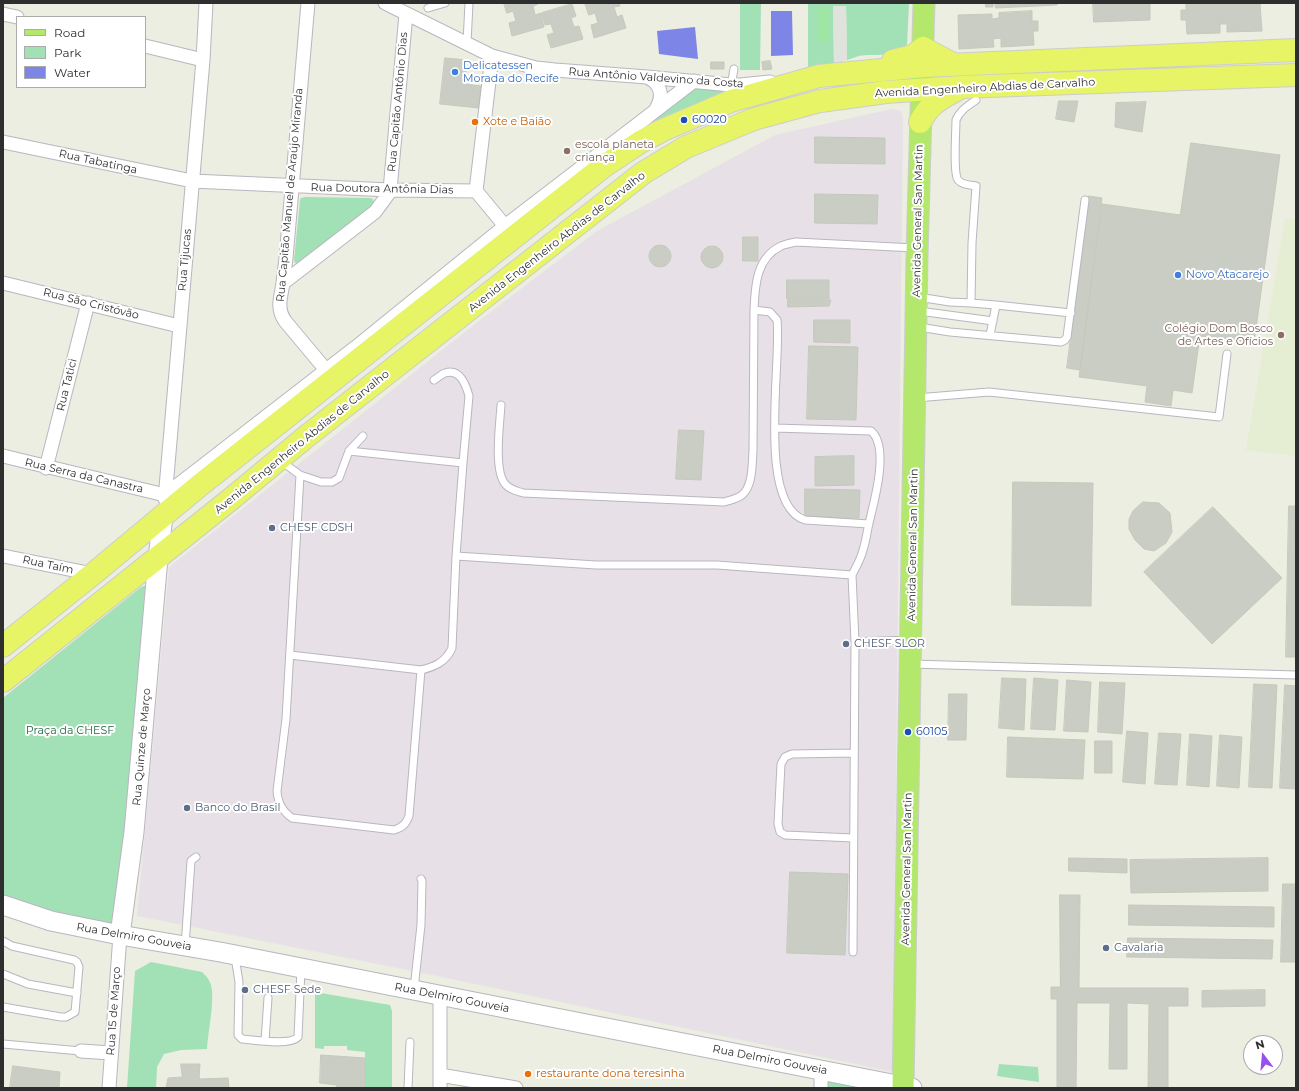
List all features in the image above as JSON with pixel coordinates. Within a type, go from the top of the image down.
[{"type":"highway","points":[[740,83],[828,75],[894,64],[923,57],[953,64],[1296,50]]},
{"type":"highway","points":[[1131,81],[1170,55]]},
{"type":"highway","points":[[754,119],[790,91],[828,75]]},
{"type":"highway","name":"Avenida Engenheiro Abdias de Carvalho","points":[[3,681],[158,558],[279,459],[643,173],[686,147],[754,119],[820,101],[886,92],[929,96],[1131,81],[1296,75]]},
{"type":"highway","points":[[740,83],[759,103],[754,119]]},
{"type":"highway","points":[[3,645],[139,537],[200,485],[604,166],[642,141],[663,130],[731,101],[740,83]]},
{"type":"highway","points":[[886,92],[903,100],[910,106],[920,122],[927,110],[929,96]]},
{"type":"main road","points":[[924,3],[923,57],[929,96]]},
{"type":"main road","name":"Avenida General San Martin","points":[[906,1087],[911,640],[920,122]]},
{"type":"street","name":"Rua Tijucas","points":[[163,516],[203,60],[206,3]]},
{"type":"street","name":"Rua Capitão Manuel de Araújo Miranda","points":[[308,3],[280,307],[282,317],[326,370]]},
{"type":"street","name":"Rua Antônio Valdevino da Costa","points":[[385,3],[492,56],[536,68],[694,81],[740,83]]},
{"type":"street","points":[[3,14],[16,17]]},
{"type":"street","name":"Rua Capitão Antônio Dias","points":[[390,190],[406,14]]},
{"type":"street","points":[[146,46],[203,60]]},
{"type":"street","points":[[492,56],[476,191],[505,226]]},
{"type":"street","points":[[647,77],[654,81],[660,92],[660,101],[656,109]]},
{"type":"street","points":[[165,495],[326,370],[505,226],[694,81]]},
{"type":"street","name":"Rua Tabatinga","points":[[3,142],[192,181]]},
{"type":"street","name":"Rua Doutora Antônia Dias","points":[[192,181],[390,190],[476,191]]},
{"type":"street","points":[[283,283],[375,212],[390,190]]},
{"type":"street","name":"Rua São Cristóvão","points":[[3,283],[179,326]]},
{"type":"street","name":"Rua Tatici","points":[[46,468],[88,303]]},
{"type":"street","name":"Rua Serra da Canastra","points":[[3,456],[46,468],[165,495]]},
{"type":"street","name":"Rua Quinze de Março","points":[[120,935],[134,832],[163,516]]},
{"type":"street","points":[[139,537],[158,558]]},
{"type":"street","name":"Rua Taím","points":[[3,556],[93,574]]},
{"type":"street","name":"Rua Delmiro Gouveia","points":[[3,905],[51,921],[234,955],[440,996],[821,1079],[906,1087]]},
{"type":"street","name":"Rua 15 de Março","points":[[109,1088],[120,935]]},
{"type":"street","points":[[440,996],[440,1082],[516,1088]]},
{"type":"street","points":[[81,1051],[111,1053]]},
{"type":"lane","points":[[428,8],[445,3]]},
{"type":"lane","points":[[467,43],[469,3]]},
{"type":"lane","points":[[969,94],[964,109],[956,120],[955,157],[958,180],[962,183],[976,186],[972,243],[971,303]]},
{"type":"lane","points":[[916,311],[990,335],[1061,342],[1065,340],[1067,337],[1071,312],[1085,200]]},
{"type":"lane","points":[[501,404],[498,461],[499,472],[505,485],[512,490],[523,493],[724,502],[735,499],[744,493],[750,479],[753,451],[754,310],[756,283],[760,269],[767,257],[781,246],[796,242],[917,248]]},
{"type":"lane","points":[[916,311],[950,302],[1071,312]]},
{"type":"lane","points":[[990,335],[996,305]]},
{"type":"lane","points":[[754,310],[770,312],[777,320],[775,428],[776,458],[779,486],[794,515],[805,520],[869,524]]},
{"type":"lane","points":[[916,311],[993,321]]},
{"type":"lane","points":[[915,398],[989,392],[1219,417],[1227,354]]},
{"type":"lane","points":[[290,655],[421,670],[434,667],[449,655],[452,648],[456,556],[469,396],[466,386],[460,376],[453,372],[444,373],[434,380]]},
{"type":"lane","points":[[775,428],[872,431],[875,434],[880,446],[878,486],[863,550],[852,575],[855,642],[853,952]]},
{"type":"lane","points":[[279,459],[300,475],[321,482],[335,482],[349,451],[363,436]]},
{"type":"lane","points":[[349,451],[463,463]]},
{"type":"lane","points":[[300,475],[286,720],[277,791],[278,799],[284,812],[292,818],[394,830],[406,824],[409,816],[421,670]]},
{"type":"lane","points":[[456,556],[596,565],[717,565],[831,572],[852,575]]},
{"type":"lane","points":[[855,642],[911,640]]},
{"type":"lane","points":[[911,664],[1296,675]]},
{"type":"lane","points":[[853,838],[785,835],[780,832],[778,824],[781,764],[785,757],[792,754],[854,753]]},
{"type":"lane","points":[[185,946],[191,861],[196,857]]},
{"type":"lane","points":[[414,991],[421,925],[421,879]]},
{"type":"lane","points":[[3,941],[12,946],[77,962],[79,967],[74,1012],[66,1017],[3,1008]]},
{"type":"lane","points":[[234,955],[239,982],[238,1035],[242,1039],[292,1041],[298,1037],[301,968]]},
{"type":"lane","points":[[3,974],[28,984],[77,993]]},
{"type":"lane","points":[[265,1041],[268,998]]},
{"type":"lane","points":[[408,1088],[410,1042]]},
{"type":"lane","points":[[3,1044],[81,1051]]},
{"type":"shaded area","points":[[833,6],[846,6],[847,60],[834,65]]},
{"type":"shaded area","points":[[892,109],[901,111],[903,117],[893,1072],[437,976],[137,916],[169,567],[480,320],[597,231],[775,135]]},
{"type":"shaded area","name":"Colégio Dom Bosco de Artes e Ofícios","points":[[1285,218],[1296,220],[1296,456],[1246,450]]},
{"type":"green space","points":[[740,3],[761,3],[760,70],[740,70]]},
{"type":"green space","points":[[808,3],[909,3],[907,45],[898,52],[892,54],[865,55],[847,60],[846,6],[833,6],[834,65],[808,69]]},
{"type":"green space","points":[[818,8],[829,8],[829,42],[818,42]]},
{"type":"green space","points":[[693,86],[738,89],[618,153]]},
{"type":"green space","points":[[301,198],[370,198],[373,199],[374,204],[299,265],[295,263],[294,260],[300,200]]},
{"type":"green space","name":"Praça da CHESF","points":[[144,586],[146,586],[117,925],[45,911],[3,895],[3,698]]},
{"type":"green space","points":[[151,962],[202,972],[208,979],[211,985],[212,999],[207,1049],[181,1050],[164,1054],[157,1067],[156,1088],[127,1088],[135,971]]},
{"type":"green space","points":[[315,992],[390,1005],[392,1011],[392,1088],[364,1088],[365,1052],[347,1050],[347,1046],[324,1046],[324,1049],[315,1048]]},
{"type":"green space","points":[[999,1064],[1038,1067],[1039,1082],[997,1076]]},
{"type":"green space","points":[[825,1081],[879,1088],[823,1088]]},
{"type":"water","points":[[771,11],[792,11],[793,55],[771,56]]},
{"type":"water","points":[[695,27],[698,59],[659,54],[657,31]]},
{"type":"building","points":[[504,3],[537,3],[538,4],[533,6],[535,15],[541,13],[544,27],[512,36],[509,23],[516,21],[513,11],[507,13]]},
{"type":"building","points":[[585,3],[619,3],[620,6],[614,7],[617,17],[622,15],[626,28],[594,38],[591,25],[598,23],[595,13],[589,15]]},
{"type":"building","points":[[986,3],[993,3],[993,7],[986,7]]},
{"type":"building","points":[[995,3],[1057,3],[1057,5],[996,8]]},
{"type":"building","points":[[1093,3],[1150,3],[1150,20],[1094,22]]},
{"type":"building","points":[[1186,3],[1260,3],[1262,31],[1227,32],[1227,24],[1220,24],[1220,33],[1187,34],[1186,20],[1181,20],[1181,10],[1186,10]]},
{"type":"building","points":[[572,4],[576,16],[571,18],[574,27],[579,26],[583,39],[551,48],[547,35],[554,33],[551,24],[545,25],[542,13]]},
{"type":"building","points":[[1032,11],[1032,21],[1038,21],[1038,31],[1033,31],[1034,45],[1001,47],[1001,38],[993,39],[994,47],[959,49],[958,15],[992,14],[992,19],[999,18],[999,13]]},
{"type":"building","name":"Delicatessen Morada do Recife","points":[[445,58],[467,60],[465,84],[481,86],[479,108],[440,104]]},
{"type":"building","points":[[770,61],[772,69],[763,70],[762,62]]},
{"type":"building","points":[[711,62],[724,62],[724,69],[711,69]]},
{"type":"building","points":[[1059,101],[1078,101],[1074,122],[1056,119]]},
{"type":"building","points":[[1146,102],[1142,132],[1115,127],[1116,103]]},
{"type":"building","points":[[815,137],[885,138],[885,164],[815,163]]},
{"type":"building","name":"Novo Atacarejo","points":[[1191,143],[1280,155],[1254,343],[1200,336],[1192,393],[1173,390],[1171,406],[1145,402],[1147,386],[1079,377],[1102,204],[1180,215]]},
{"type":"building","points":[[815,194],[878,195],[877,224],[815,223]]},
{"type":"building","points":[[1089,196],[1102,198],[1080,370],[1067,368]]},
{"type":"building","points":[[743,237],[758,237],[758,261],[743,261]]},
{"type":"building","points":[[660,245],[668,248],[671,256],[668,264],[660,267],[652,264],[649,256],[652,248]]},
{"type":"building","points":[[712,246],[720,249],[723,257],[720,265],[712,268],[704,265],[701,257],[704,249]]},
{"type":"building","points":[[787,280],[829,280],[829,299],[787,299]]},
{"type":"building","points":[[788,300],[831,300],[829,306],[788,307]]},
{"type":"building","points":[[814,320],[850,320],[850,343],[814,342]]},
{"type":"building","points":[[809,346],[858,347],[856,420],[807,419]]},
{"type":"building","points":[[679,430],[704,431],[701,480],[676,479]]},
{"type":"building","points":[[854,456],[854,485],[815,486],[815,457]]},
{"type":"building","points":[[1013,482],[1093,483],[1091,606],[1012,605]]},
{"type":"building","points":[[805,489],[860,490],[859,518],[805,517]]},
{"type":"building","points":[[1143,502],[1159,503],[1170,513],[1172,532],[1166,543],[1154,551],[1144,549],[1135,540],[1129,529],[1129,519],[1133,511]]},
{"type":"building","points":[[1289,506],[1296,506],[1296,657],[1286,657]]},
{"type":"building","points":[[1213,507],[1282,578],[1212,644],[1144,572]]},
{"type":"building","points":[[1002,678],[1026,679],[1024,730],[999,728]]},
{"type":"building","points":[[1034,678],[1058,680],[1055,730],[1031,729]]},
{"type":"building","points":[[1067,680],[1091,682],[1088,732],[1064,731]]},
{"type":"building","points":[[1100,682],[1125,683],[1122,734],[1098,732]]},
{"type":"building","points":[[1254,684],[1277,685],[1272,788],[1249,787]]},
{"type":"building","points":[[1285,685],[1296,686],[1296,789],[1280,788]]},
{"type":"building","points":[[949,694],[967,694],[966,740],[948,740]]},
{"type":"building","points":[[1127,731],[1148,733],[1145,784],[1123,782]]},
{"type":"building","points":[[1159,733],[1181,734],[1177,785],[1155,784]]},
{"type":"building","points":[[1190,734],[1212,736],[1209,787],[1187,785]]},
{"type":"building","points":[[1220,735],[1242,737],[1239,788],[1217,786]]},
{"type":"building","points":[[1008,737],[1085,740],[1083,779],[1007,777]]},
{"type":"building","points":[[1095,741],[1112,741],[1112,773],[1095,773]]},
{"type":"building","points":[[1069,858],[1127,859],[1127,873],[1069,871]]},
{"type":"building","points":[[1268,858],[1268,891],[1131,893],[1130,860]]},
{"type":"building","points":[[790,872],[848,874],[845,955],[787,953]]},
{"type":"building","points":[[1283,884],[1296,884],[1296,962],[1281,962]]},
{"type":"building","points":[[1060,895],[1080,895],[1079,988],[1188,988],[1188,1006],[1168,1006],[1168,1088],[1148,1088],[1149,1004],[1127,1003],[1127,1069],[1109,1069],[1110,1003],[1077,1003],[1076,1088],[1057,1088],[1057,999],[1051,999],[1051,987],[1060,987]]},
{"type":"building","points":[[1129,905],[1274,907],[1274,927],[1129,925]]},
{"type":"building","points":[[1128,938],[1273,940],[1272,959],[1127,957]]},
{"type":"building","points":[[1265,990],[1265,1006],[1202,1007],[1202,991]]},
{"type":"building","points":[[321,1055],[365,1058],[365,1088],[337,1088],[336,1085],[320,1083]]},
{"type":"building","points":[[181,1064],[200,1064],[199,1079],[228,1078],[229,1088],[166,1088],[168,1078],[182,1077]]},
{"type":"building","points":[[13,1066],[60,1072],[59,1088],[10,1088]]},
{"type":"place","name":"Delicatessen Morada do Recife","points":[[455,72]]},
{"type":"place","name":"60020","points":[[684,120]]},
{"type":"place","name":"Xote e Baião","points":[[475,122]]},
{"type":"place","name":"escola planeta criança","points":[[567,151]]},
{"type":"place","name":"Novo Atacarejo","points":[[1178,275]]},
{"type":"place","name":"Colégio Dom Bosco de Artes e Ofícios","points":[[1281,335]]},
{"type":"place","name":"CHESF CDSH","points":[[272,528]]},
{"type":"place","name":"CHESF SLOR","points":[[846,644]]},
{"type":"place","name":"60105","points":[[908,732]]},
{"type":"place","name":"Banco do Brasil","points":[[187,808]]},
{"type":"place","name":"Cavalaria","points":[[1106,948]]},
{"type":"place","name":"CHESF Sede","points":[[245,990]]},
{"type":"place","name":"restaurante dona teresinha","points":[[528,1074]]}]
